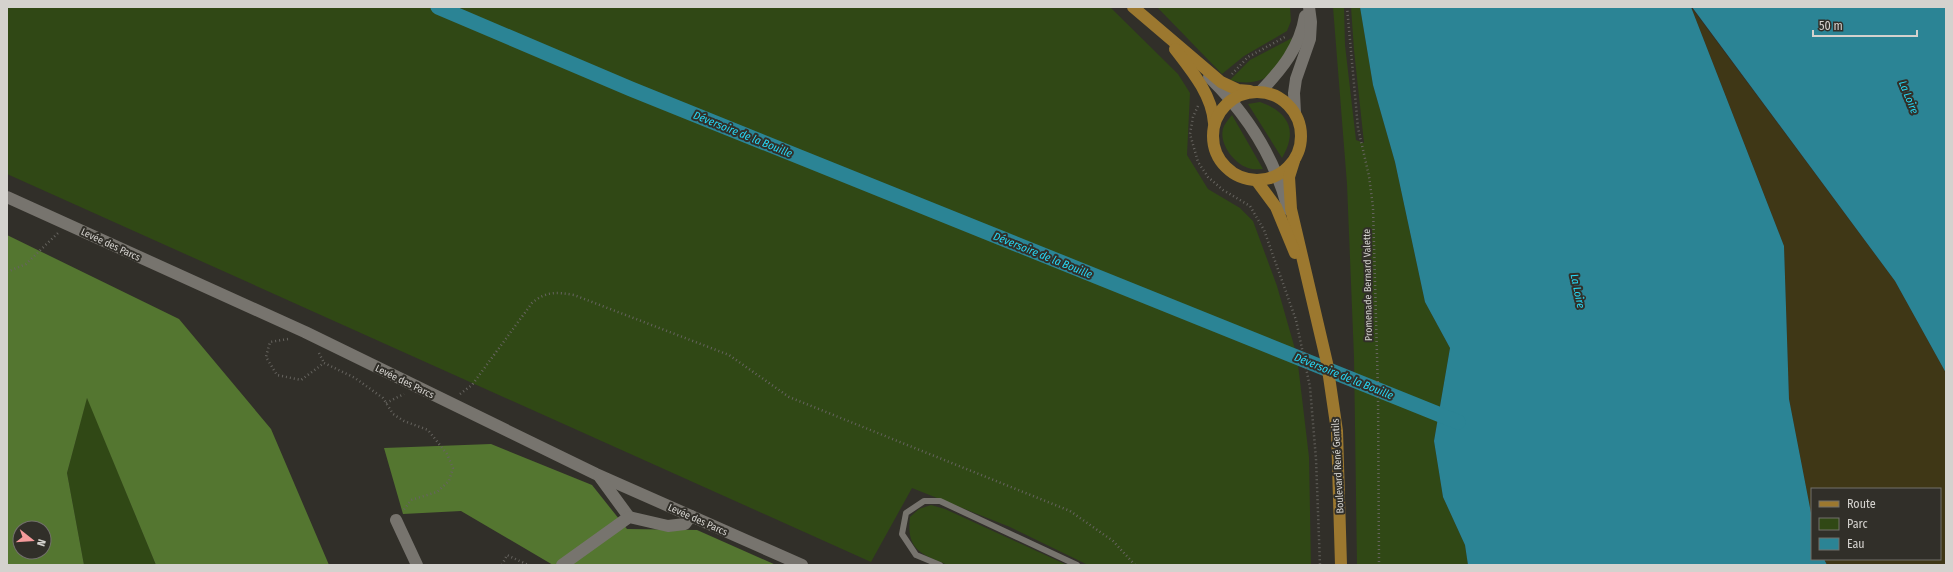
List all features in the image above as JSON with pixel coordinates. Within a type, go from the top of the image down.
[{"type":"main road","points":[[1133,7],[1221,82],[1238,90],[1257,91],[1281,98],[1295,113]]},
{"type":"main road","points":[[1160,29],[1194,73],[1213,109],[1214,148],[1222,163],[1234,174],[1256,180],[1266,179],[1284,171],[1294,161]]},
{"type":"main road","points":[[1214,125],[1222,109],[1231,100],[1244,93],[1257,91]]},
{"type":"main road","name":"Boulevard René Gentils","points":[[1295,113],[1300,125],[1301,137],[1299,149],[1289,177],[1289,191],[1311,298],[1327,363],[1337,431],[1341,565]]},
{"type":"main road","name":"Boulevard René Gentils","points":[[1256,180],[1276,207],[1290,239],[1311,298]]},
{"type":"street","points":[[1257,91],[1282,68],[1292,52],[1303,29],[1308,7]]},
{"type":"street","points":[[1295,113],[1294,93],[1296,79],[1310,39],[1311,22],[1308,7]]},
{"type":"street","points":[[1160,29],[1231,100],[1245,119],[1273,165],[1282,187],[1311,298]]},
{"type":"street","name":"Levée des Parcs","points":[[7,197],[310,335],[598,475],[802,565]]},
{"type":"street","points":[[598,475],[629,517],[668,526],[684,524],[691,516]]},
{"type":"street","points":[[562,565],[629,517]]},
{"type":"street","points":[[396,520],[417,565]]},
{"type":"lane","points":[[940,565],[916,555],[902,534],[906,513],[924,501],[940,501],[1077,565]]},
{"type":"path","name":"Promenade Bernard Valette","points":[[1347,7],[1358,128],[1369,176],[1373,207],[1378,392],[1379,565]]},
{"type":"path","points":[[1228,78],[1248,57],[1282,40],[1290,33]]},
{"type":"path","points":[[1202,101],[1192,117],[1190,134],[1198,162],[1208,177],[1223,190],[1250,206],[1264,230],[1296,320],[1310,387],[1316,459],[1320,565]]},
{"type":"path","points":[[7,272],[26,264],[67,224]]},
{"type":"path","points":[[447,402],[464,392],[472,385],[532,303],[544,294],[552,292],[574,295],[729,356],[783,393],[803,403],[1070,511],[1113,541],[1135,565]]},
{"type":"path","points":[[310,335],[324,363],[355,378],[383,398],[393,414],[404,421],[428,430],[447,454],[453,468],[449,481],[437,492],[411,500],[396,520]]},
{"type":"path","points":[[290,339],[270,342],[266,357],[277,375],[301,380],[324,363]]},
{"type":"path","points":[[502,565],[507,555],[528,565]]},
{"type":"green space","points":[[7,7],[1110,7],[1178,74],[1190,93],[1187,155],[1208,189],[1240,208],[1253,221],[1277,286],[1297,356],[1309,457],[1311,565],[1088,565],[1010,527],[912,488],[871,562],[7,174]]},
{"type":"green space","points":[[1157,7],[1290,7],[1291,21],[1287,31],[1244,56],[1222,74]]},
{"type":"green space","points":[[1333,7],[1344,7],[1345,45],[1356,140],[1364,143],[1351,7],[1360,7],[1373,85],[1395,162],[1425,302],[1450,348],[1434,441],[1443,497],[1465,545],[1468,565],[1357,565],[1354,357],[1347,184]]},
{"type":"green space","points":[[1292,38],[1283,59],[1277,68],[1270,74],[1253,82],[1230,80],[1250,60]]},
{"type":"green space","points":[[1260,102],[1278,111],[1288,124],[1290,131],[1289,139],[1287,148],[1282,158],[1248,104]]},
{"type":"green space","points":[[1232,115],[1263,169],[1252,169],[1242,165],[1228,151],[1222,132],[1224,126]]},
{"type":"green space","points":[[7,235],[179,319],[271,429],[329,565],[156,565],[87,398],[67,473],[84,565],[7,565]]},
{"type":"green space","points":[[87,397],[156,565],[84,565],[67,473]]},
{"type":"green space","points":[[491,444],[592,485],[627,529],[697,530],[776,565],[553,565],[461,511],[403,514],[384,448]]},
{"type":"green space","points":[[931,505],[945,509],[1067,565],[948,565],[930,558],[923,554],[913,544],[910,537],[909,528],[910,517],[919,509]]},
{"type":"sand","points":[[1691,7],[1895,281],[1946,373],[1946,565],[1827,565],[1824,560],[1941,560],[1941,488],[1811,488],[1811,513],[1789,399],[1784,246]]},
{"type":"water","name":"La Loire","points":[[1360,7],[1691,7],[1784,246],[1789,399],[1811,513],[1811,560],[1824,560],[1827,565],[1468,565],[1465,545],[1443,497],[1434,441],[1450,348],[1425,302],[1395,162],[1373,85]]},
{"type":"water","name":"La Loire","points":[[1692,7],[1946,7],[1946,373],[1895,281]]},
{"type":"waterway","name":"Déversoire de la Bouille","points":[[438,7],[631,89],[1458,422]]}]
